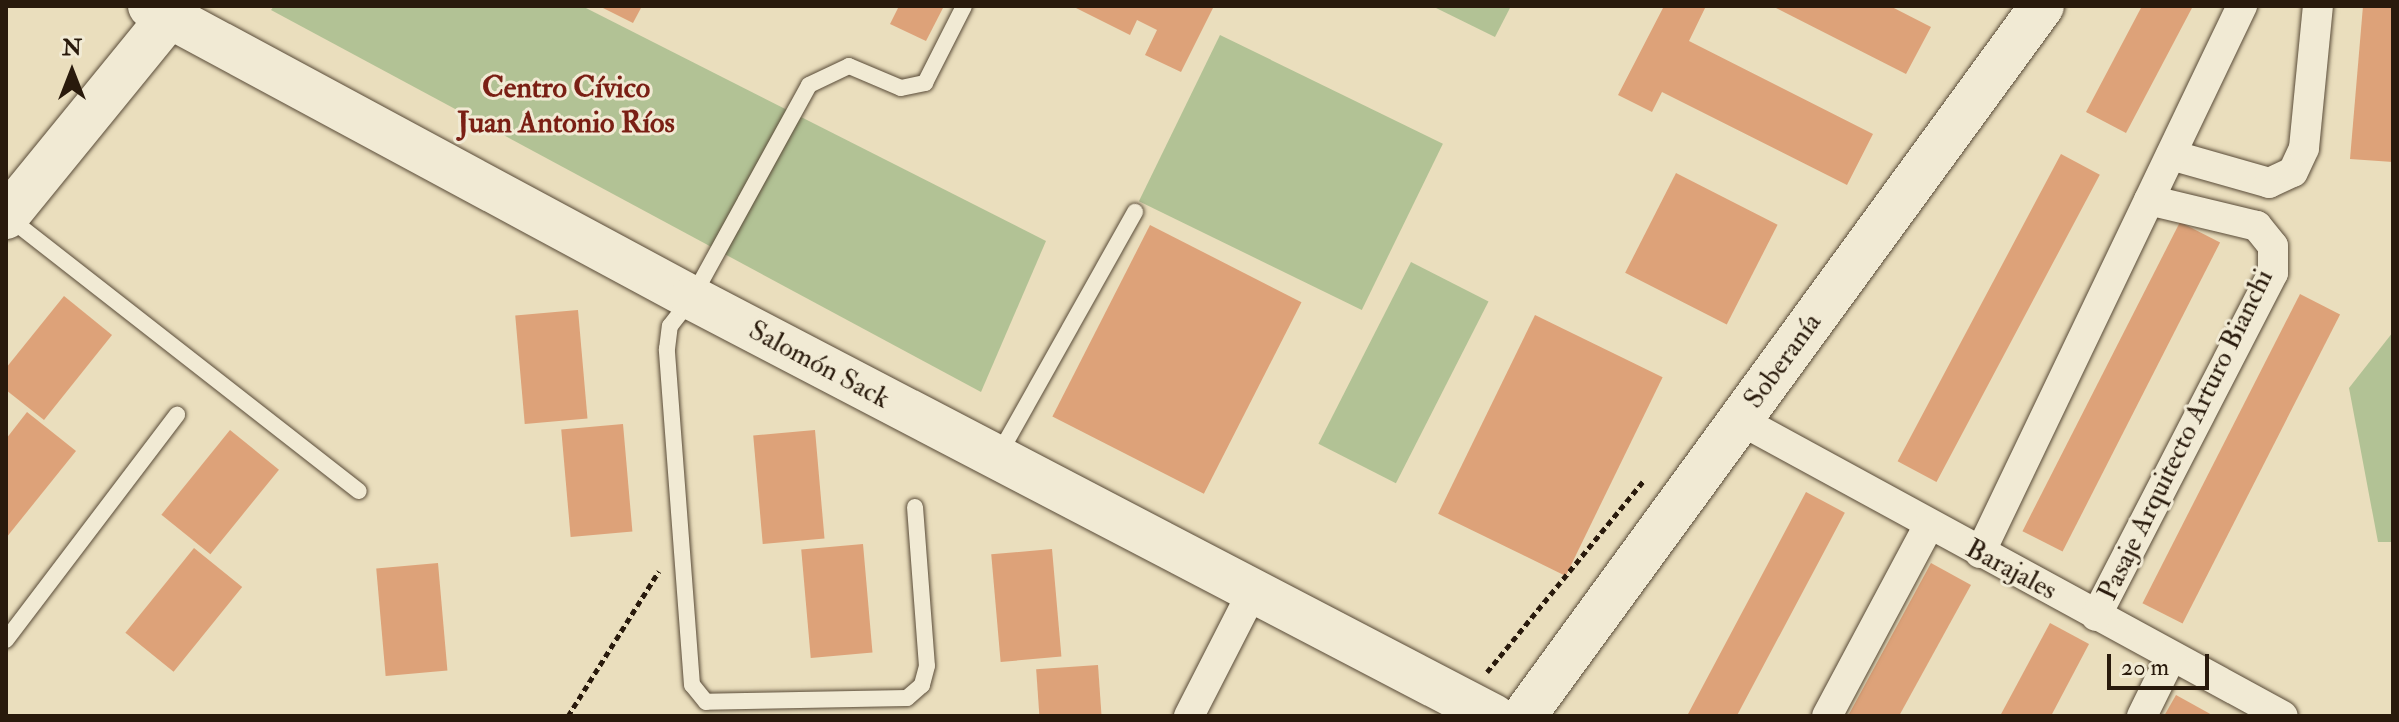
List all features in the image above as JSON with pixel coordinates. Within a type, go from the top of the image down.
[{"type":"main road","name":"Soberanía","points":[[1524,716],[2042,6]]},
{"type":"main road","name":"Salomón Sack","points":[[165,10],[692,298],[1493,716]]},
{"type":"main road","points":[[6,217],[165,10]]},
{"type":"street","points":[[1980,553],[2242,6]]},
{"type":"street","points":[[2171,155],[2269,183],[2293,172],[2304,148],[2318,6]]},
{"type":"street","name":"Pasaje Arquitecto Arturo Bianchi","points":[[2096,616],[2273,273],[2273,246],[2257,226],[2149,200]]},
{"type":"street","name":"Barajales","points":[[1740,420],[2283,716]]},
{"type":"street","points":[[1827,716],[1929,525]]},
{"type":"street","points":[[1189,716],[1253,591]]},
{"type":"street","points":[[2142,716],[2171,657]]},
{"type":"lane","points":[[915,507],[927,666],[922,685],[907,698],[706,702],[692,685],[667,349],[670,326],[692,298],[809,85],[849,66],[901,88],[925,83],[964,6]]},
{"type":"lane","points":[[997,458],[1135,212]]},
{"type":"lane","points":[[6,217],[359,491]]},
{"type":"lane","points":[[6,640],[177,415]]},
{"type":"path","points":[[568,716],[681,535]]},
{"type":"green space","points":[[274,6],[582,6],[1046,241],[981,392],[271,10]]},
{"type":"green space","points":[[1432,6],[1511,6],[1495,37]]},
{"type":"green space","points":[[1220,35],[1443,144],[1362,310],[1139,201]]},
{"type":"green space","points":[[1411,262],[1489,301],[1396,483],[1318,444]]},
{"type":"green space","points":[[2393,332],[2393,542],[2378,542],[2349,388]]},
{"type":"building","points":[[599,6],[642,6],[633,23]]},
{"type":"building","points":[[899,6],[944,6],[926,41],[890,24]]},
{"type":"building","points":[[1072,6],[1214,6],[1181,72],[1145,55],[1157,30],[1137,20],[1130,35]]},
{"type":"building","points":[[1664,6],[1706,6],[1689,41],[1873,134],[1847,185],[1662,92],[1652,112],[1618,95]]},
{"type":"building","points":[[1772,6],[1890,6],[1931,27],[1906,74]]},
{"type":"building","points":[[2142,6],[2193,6],[2126,133],[2086,112]]},
{"type":"building","points":[[2363,6],[2393,6],[2393,162],[2350,159]]},
{"type":"building","points":[[2061,154],[2100,175],[1936,482],[1898,461]]},
{"type":"building","points":[[1676,173],[1778,225],[1727,325],[1625,273]]},
{"type":"building","points":[[2180,222],[2220,242],[2063,552],[2022,531]]},
{"type":"building","points":[[1150,225],[1301,302],[1204,494],[1052,417]]},
{"type":"building","points":[[2300,294],[2340,314],[2183,624],[2142,603]]},
{"type":"building","points":[[64,296],[112,335],[44,420],[6,390],[6,368]]},
{"type":"building","points":[[578,310],[587,419],[525,424],[515,315]]},
{"type":"building","points":[[1535,315],[1663,377],[1566,576],[1438,514]]},
{"type":"building","points":[[27,412],[76,451],[6,538],[6,439]]},
{"type":"building","points":[[623,424],[632,532],[571,537],[561,429]]},
{"type":"building","points":[[230,430],[279,470],[210,554],[161,515]]},
{"type":"building","points":[[815,430],[824,539],[763,544],[753,435]]},
{"type":"building","points":[[1806,492],[1845,513],[1737,716],[1687,716]]},
{"type":"building","points":[[863,544],[872,653],[811,658],[801,549]]},
{"type":"building","points":[[194,548],[242,587],[174,672],[125,633]]},
{"type":"building","points":[[1052,549],[1061,657],[1001,662],[991,554]]},
{"type":"building","points":[[438,563],[447,671],[386,676],[376,568]]},
{"type":"building","points":[[1931,563],[1971,585],[1899,716],[1848,716]]},
{"type":"building","points":[[2050,623],[2089,644],[2051,716],[2000,716]]},
{"type":"building","points":[[1098,665],[1102,716],[1039,716],[1036,669]]},
{"type":"building","points":[[2176,695],[2214,716],[2164,716]]},
{"type":"district","name":"Centro Cívico Juan Antonio Ríos","points":[[566,105]]}]
